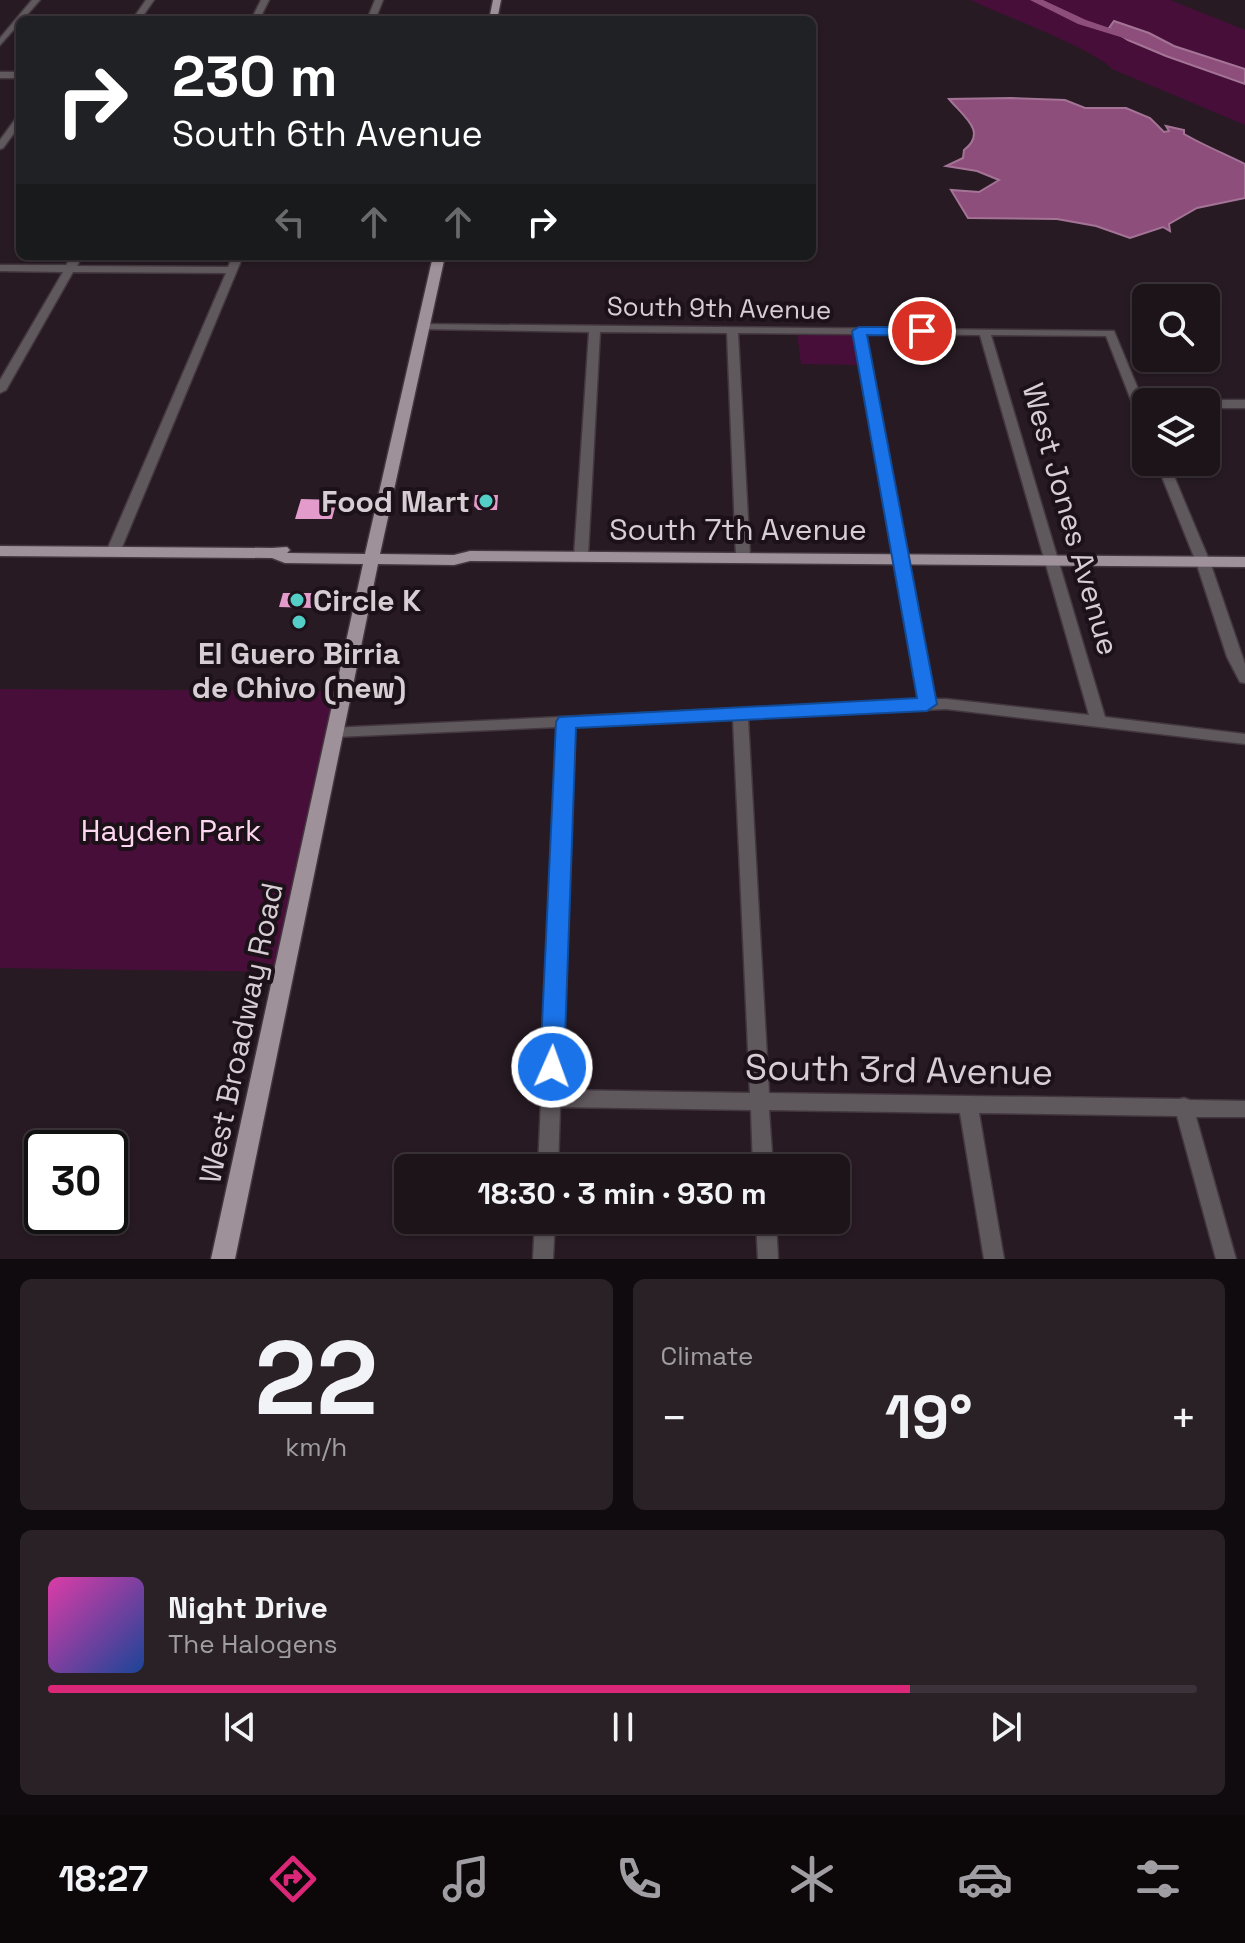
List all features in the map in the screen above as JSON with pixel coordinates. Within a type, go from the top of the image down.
[{"type":"main road","name":"West Broadway Road","points":[[223,1259],[438,260]]},
{"type":"main road","name":"South 7th Avenue","points":[[0,551],[274,553],[285,558],[373,554],[457,560],[470,556],[743,556],[1245,562]]},
{"type":"street","points":[[23,16],[36,0]]},
{"type":"street","points":[[0,43],[16,24]]},
{"type":"street","points":[[0,146],[16,124]]},
{"type":"street","points":[[0,390],[75,260]]},
{"type":"street","points":[[113,552],[236,260]]},
{"type":"street","points":[[0,268],[232,270]]},
{"type":"street","name":"South 9th Avenue","points":[[423,327],[1110,333],[1135,388]]},
{"type":"street","points":[[581,556],[595,328]]},
{"type":"street","points":[[732,329],[743,556]]},
{"type":"street","points":[[859,331],[927,704]]},
{"type":"street","name":"West Jones Avenue","points":[[985,332],[1099,723]]},
{"type":"street","points":[[1220,404],[1245,404]]},
{"type":"street","points":[[1168,476],[1203,562],[1234,657],[1245,678]]},
{"type":"street","points":[[335,732],[927,704],[1245,739]]},
{"type":"street","points":[[740,713],[762,1154]]},
{"type":"street","points":[[549,1154],[566,722]]},
{"type":"street","name":"South 3rd Avenue","points":[[551,1098],[1245,1109]]},
{"type":"street","points":[[968,1104],[994,1259]]},
{"type":"street","points":[[1184,1106],[1226,1259]]},
{"type":"street","points":[[543,1259],[544,1234]]},
{"type":"street","points":[[767,1234],[768,1259]]},
{"type":"green space","points":[[970,0],[1170,0],[1245,30],[1245,125],[1112,69],[1067,42]]},
{"type":"green space","points":[[797,333],[855,334],[861,365],[801,364]]},
{"type":"green space","name":"Hayden Park","points":[[0,689],[342,691],[284,972],[0,968]]},
{"type":"shaded area","points":[[1114,21],[1174,46],[1245,69],[1245,84],[1128,40],[1109,28]]},
{"type":"shaded area","points":[[949,99],[1065,100],[1085,108],[1126,108],[1150,118],[1164,132],[1169,131],[1166,126],[1184,130],[1184,134],[1245,164],[1245,198],[1197,208],[1169,224],[1170,231],[1163,227],[1130,238],[1096,226],[1057,219],[968,218],[951,190],[979,192],[999,180],[977,171],[946,166],[963,158],[964,150],[974,137],[971,124]]},
{"type":"building","name":"Food Mart","points":[[475,495],[498,495],[497,510],[478,510],[474,506]]},
{"type":"building","points":[[301,499],[337,500],[332,519],[295,519]]},
{"type":"building","name":"Circle K","points":[[283,593],[315,593],[312,608],[279,607]]},
{"type":"waterway","points":[[1035,0],[1082,22],[1140,40]]},
{"type":"place","name":"Food Mart","points":[[486,501]]},
{"type":"place","name":"Circle K","points":[[297,600]]},
{"type":"place","name":"El Guero Birria de Chivo (new)","points":[[299,622]]},
{"type":"route","points":[[552,1067],[566,722],[927,704],[859,331],[922,331]]}]
